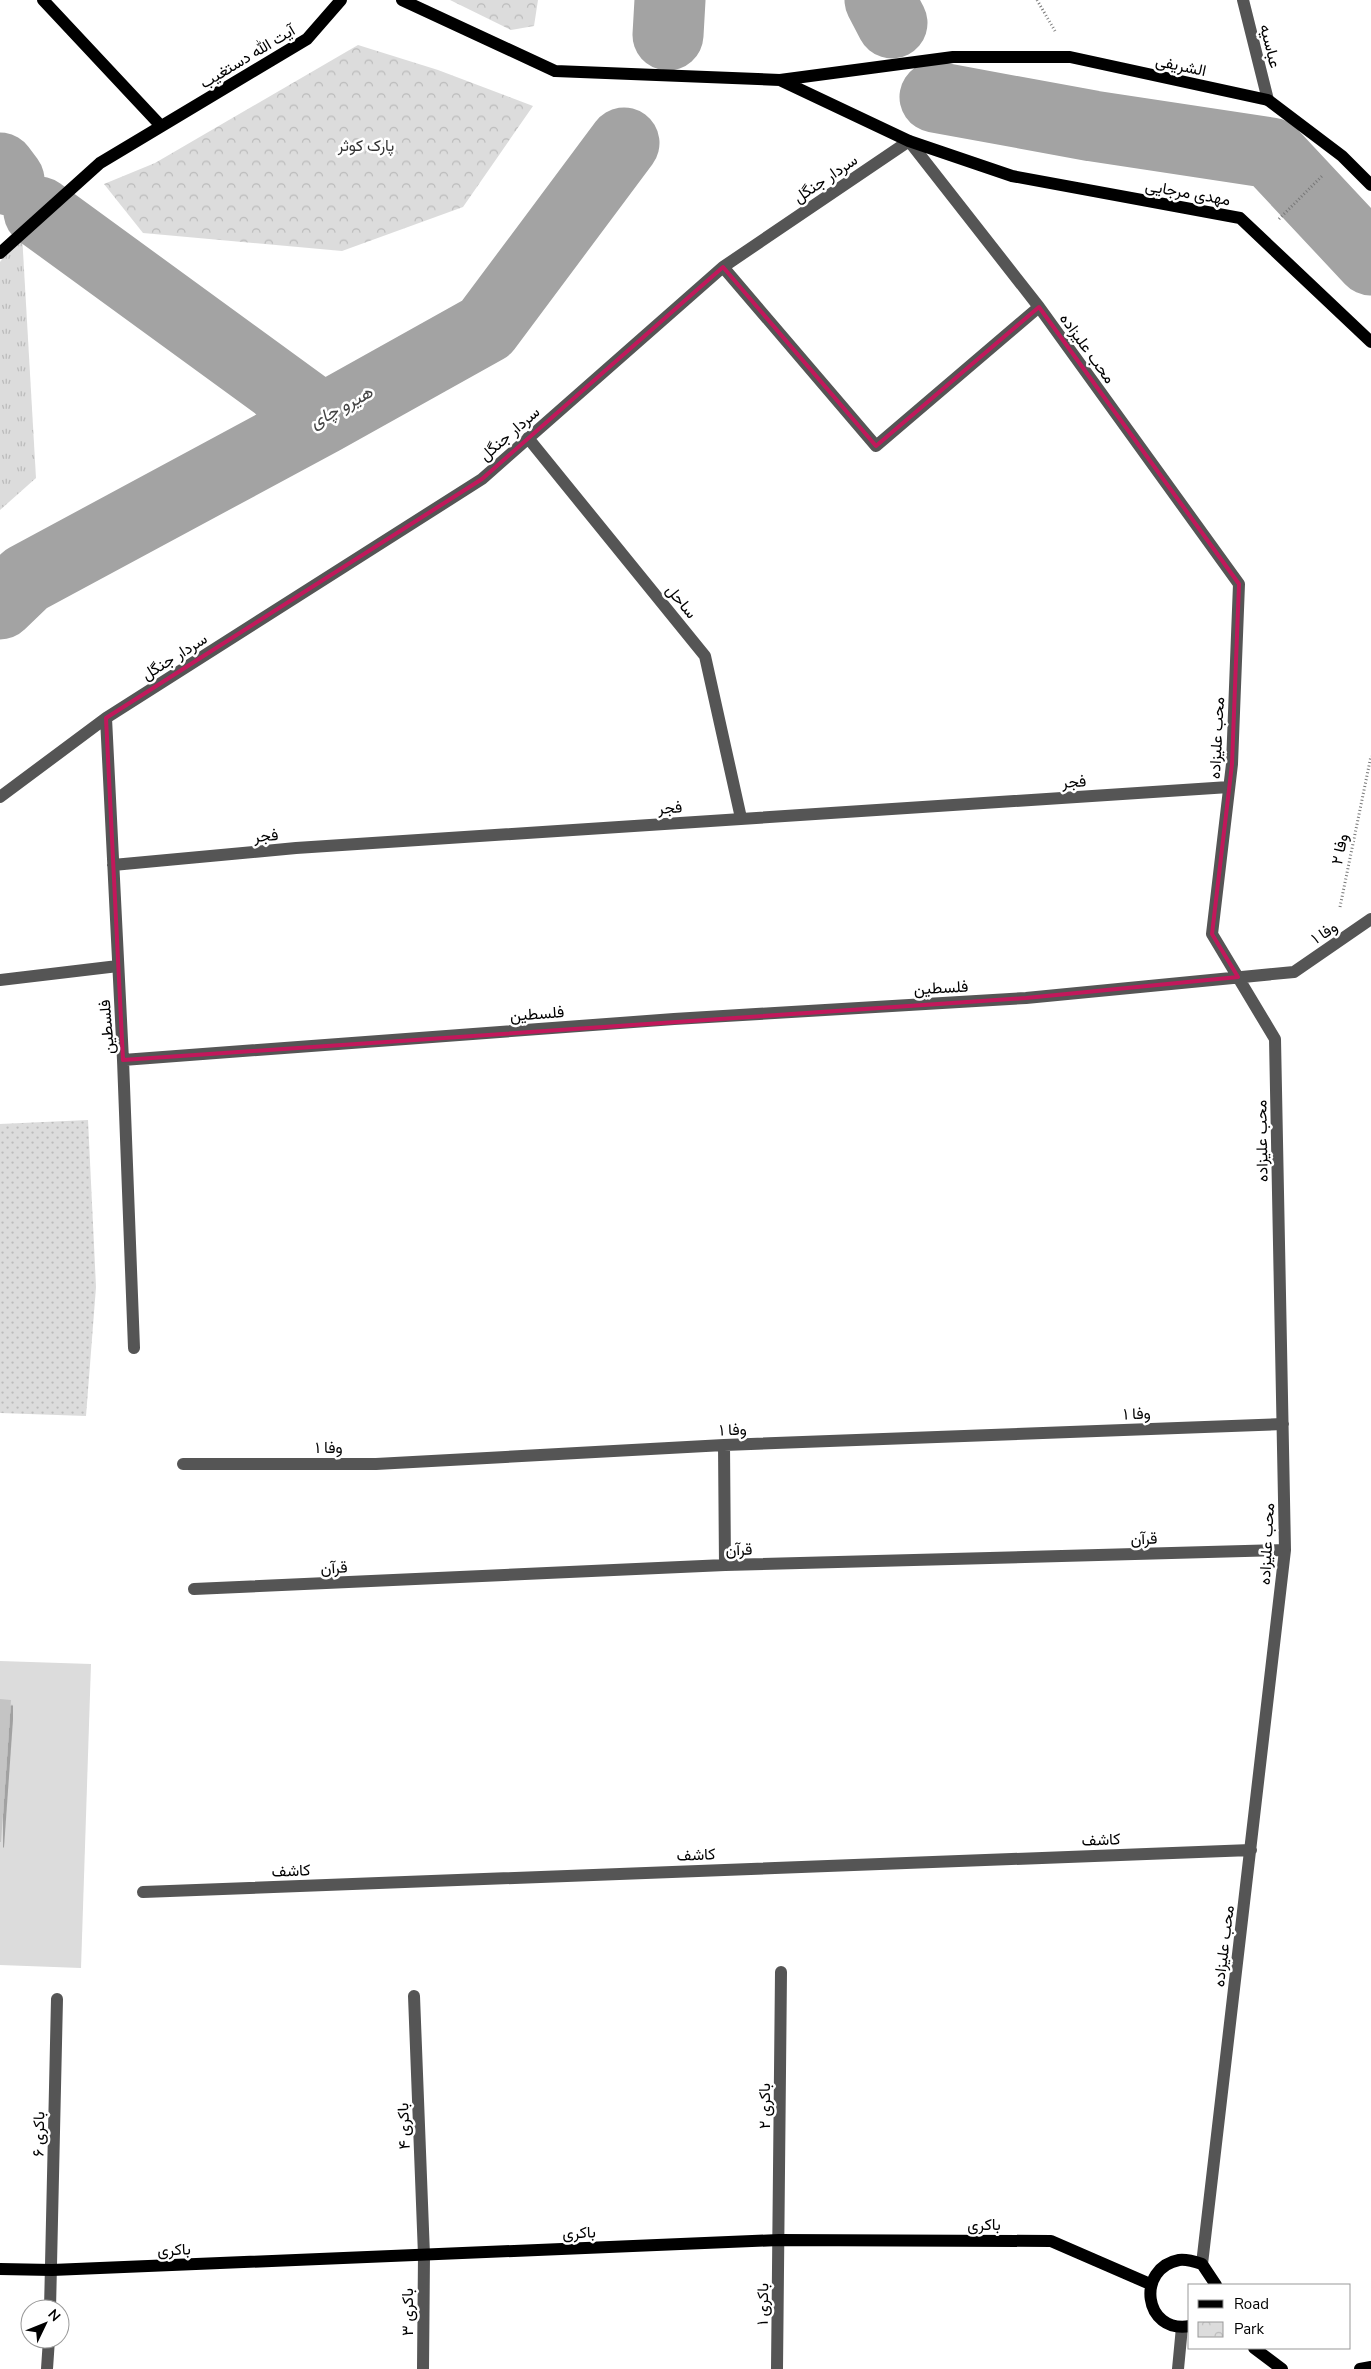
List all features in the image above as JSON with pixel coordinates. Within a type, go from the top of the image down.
[{"type":"main road","points":[[43,0],[160,126]]},
{"type":"main road","name":"آیت الله دستغیب","points":[[0,253],[100,164],[160,126],[307,39],[340,0]]},
{"type":"main road","points":[[402,0],[555,71],[780,80]]},
{"type":"main road","name":"الشریفی","points":[[780,80],[954,58],[1070,57],[1268,100],[1342,156],[1371,186]]},
{"type":"main road","name":"مهدی مرجایی","points":[[780,80],[909,141],[1012,176],[1240,218],[1371,342]]},
{"type":"main road","name":"باکری","points":[[0,2270],[52,2270],[779,2240],[1051,2241],[1150,2284]]},
{"type":"main road","points":[[1186,2327],[1170,2325],[1157,2316],[1150,2303],[1150,2284],[1164,2265],[1181,2260],[1202,2264],[1215,2284]]},
{"type":"main road","points":[[1255,2349],[1282,2369]]},
{"type":"main road","points":[[1360,2369],[1371,2367]]},
{"type":"street","name":"عباسیه","points":[[1243,0],[1268,100]]},
{"type":"street","name":"سردار جنگل","points":[[0,797],[106,718],[482,479],[723,267],[909,141]]},
{"type":"street","name":"محب علیزاده","points":[[909,141],[1039,307],[1239,584],[1232,764],[1212,934],[1275,1039],[1285,1550],[1202,2264]]},
{"type":"street","points":[[723,267],[876,446],[1039,307]]},
{"type":"street","name":"ساحل","points":[[528,438],[705,656],[741,818]]},
{"type":"street","name":"فلسطین","points":[[106,718],[123,1060],[664,1020],[1026,998],[1294,972]]},
{"type":"street","name":"فجر","points":[[113,864],[296,848],[1229,787]]},
{"type":"street","name":"وفا ۱","points":[[1294,972],[1371,919]]},
{"type":"street","points":[[0,980],[118,966]]},
{"type":"street","points":[[123,1060],[134,1348]]},
{"type":"street","name":"وفا ۱","points":[[183,1464],[376,1464],[724,1445],[1283,1424]]},
{"type":"street","points":[[724,1445],[725,1565]]},
{"type":"street","name":"قرآن","points":[[194,1589],[725,1565],[1285,1550]]},
{"type":"street","name":"کاشف","points":[[142,1892],[1251,1850]]},
{"type":"street","name":"باکری ۲","points":[[779,2240],[780,1972]]},
{"type":"street","name":"باکری ۴","points":[[414,1996],[424,2255]]},
{"type":"street","name":"باکری ۶","points":[[51,2299],[57,1999]]},
{"type":"street","name":"باکری ۱","points":[[776,2369],[779,2240]]},
{"type":"street","name":"باکری ۳","points":[[423,2369],[424,2255]]},
{"type":"street","points":[[1178,2369],[1186,2327]]},
{"type":"street","points":[[47,2369],[48,2349]]},
{"type":"path","points":[[1260,237],[1342,156]]},
{"type":"path","name":"وفا ۲","points":[[1332,946],[1371,756]]},
{"type":"highlighted area","points":[[723,267],[876,446],[1039,307],[1239,584],[1232,764],[1212,934],[1238,977],[1026,998],[123,1060],[106,718],[482,479]]},
{"type":"green space","points":[[450,0],[538,0],[534,26],[511,30]]},
{"type":"green space","name":"پارک کوثر","points":[[358,45],[438,70],[533,106],[463,207],[342,251],[143,233],[104,184],[155,163]]},
{"type":"green space","points":[[22,234],[36,478],[0,510],[0,262]]},
{"type":"green space","points":[[88,1120],[96,1287],[86,1416],[0,1413],[0,1124]]},
{"type":"green space","points":[[0,1661],[91,1664],[81,1968],[0,1965]]},
{"type":"building","points":[[0,1699],[11,1700],[1,1842],[0,1842]]},
{"type":"waterway","name":"هیرو چای","points":[[668,35],[670,0]]},
{"type":"waterway","points":[[880,0],[892,23]]},
{"type":"waterway","points":[[935,97],[1093,126],[1271,153],[1371,260]]},
{"type":"waterway","name":"هیرو چای","points":[[0,604],[26,579],[323,419],[486,328],[624,143]]},
{"type":"waterway","points":[[0,168],[9,180]]},
{"type":"waterway","points":[[39,212],[323,419]]}]
